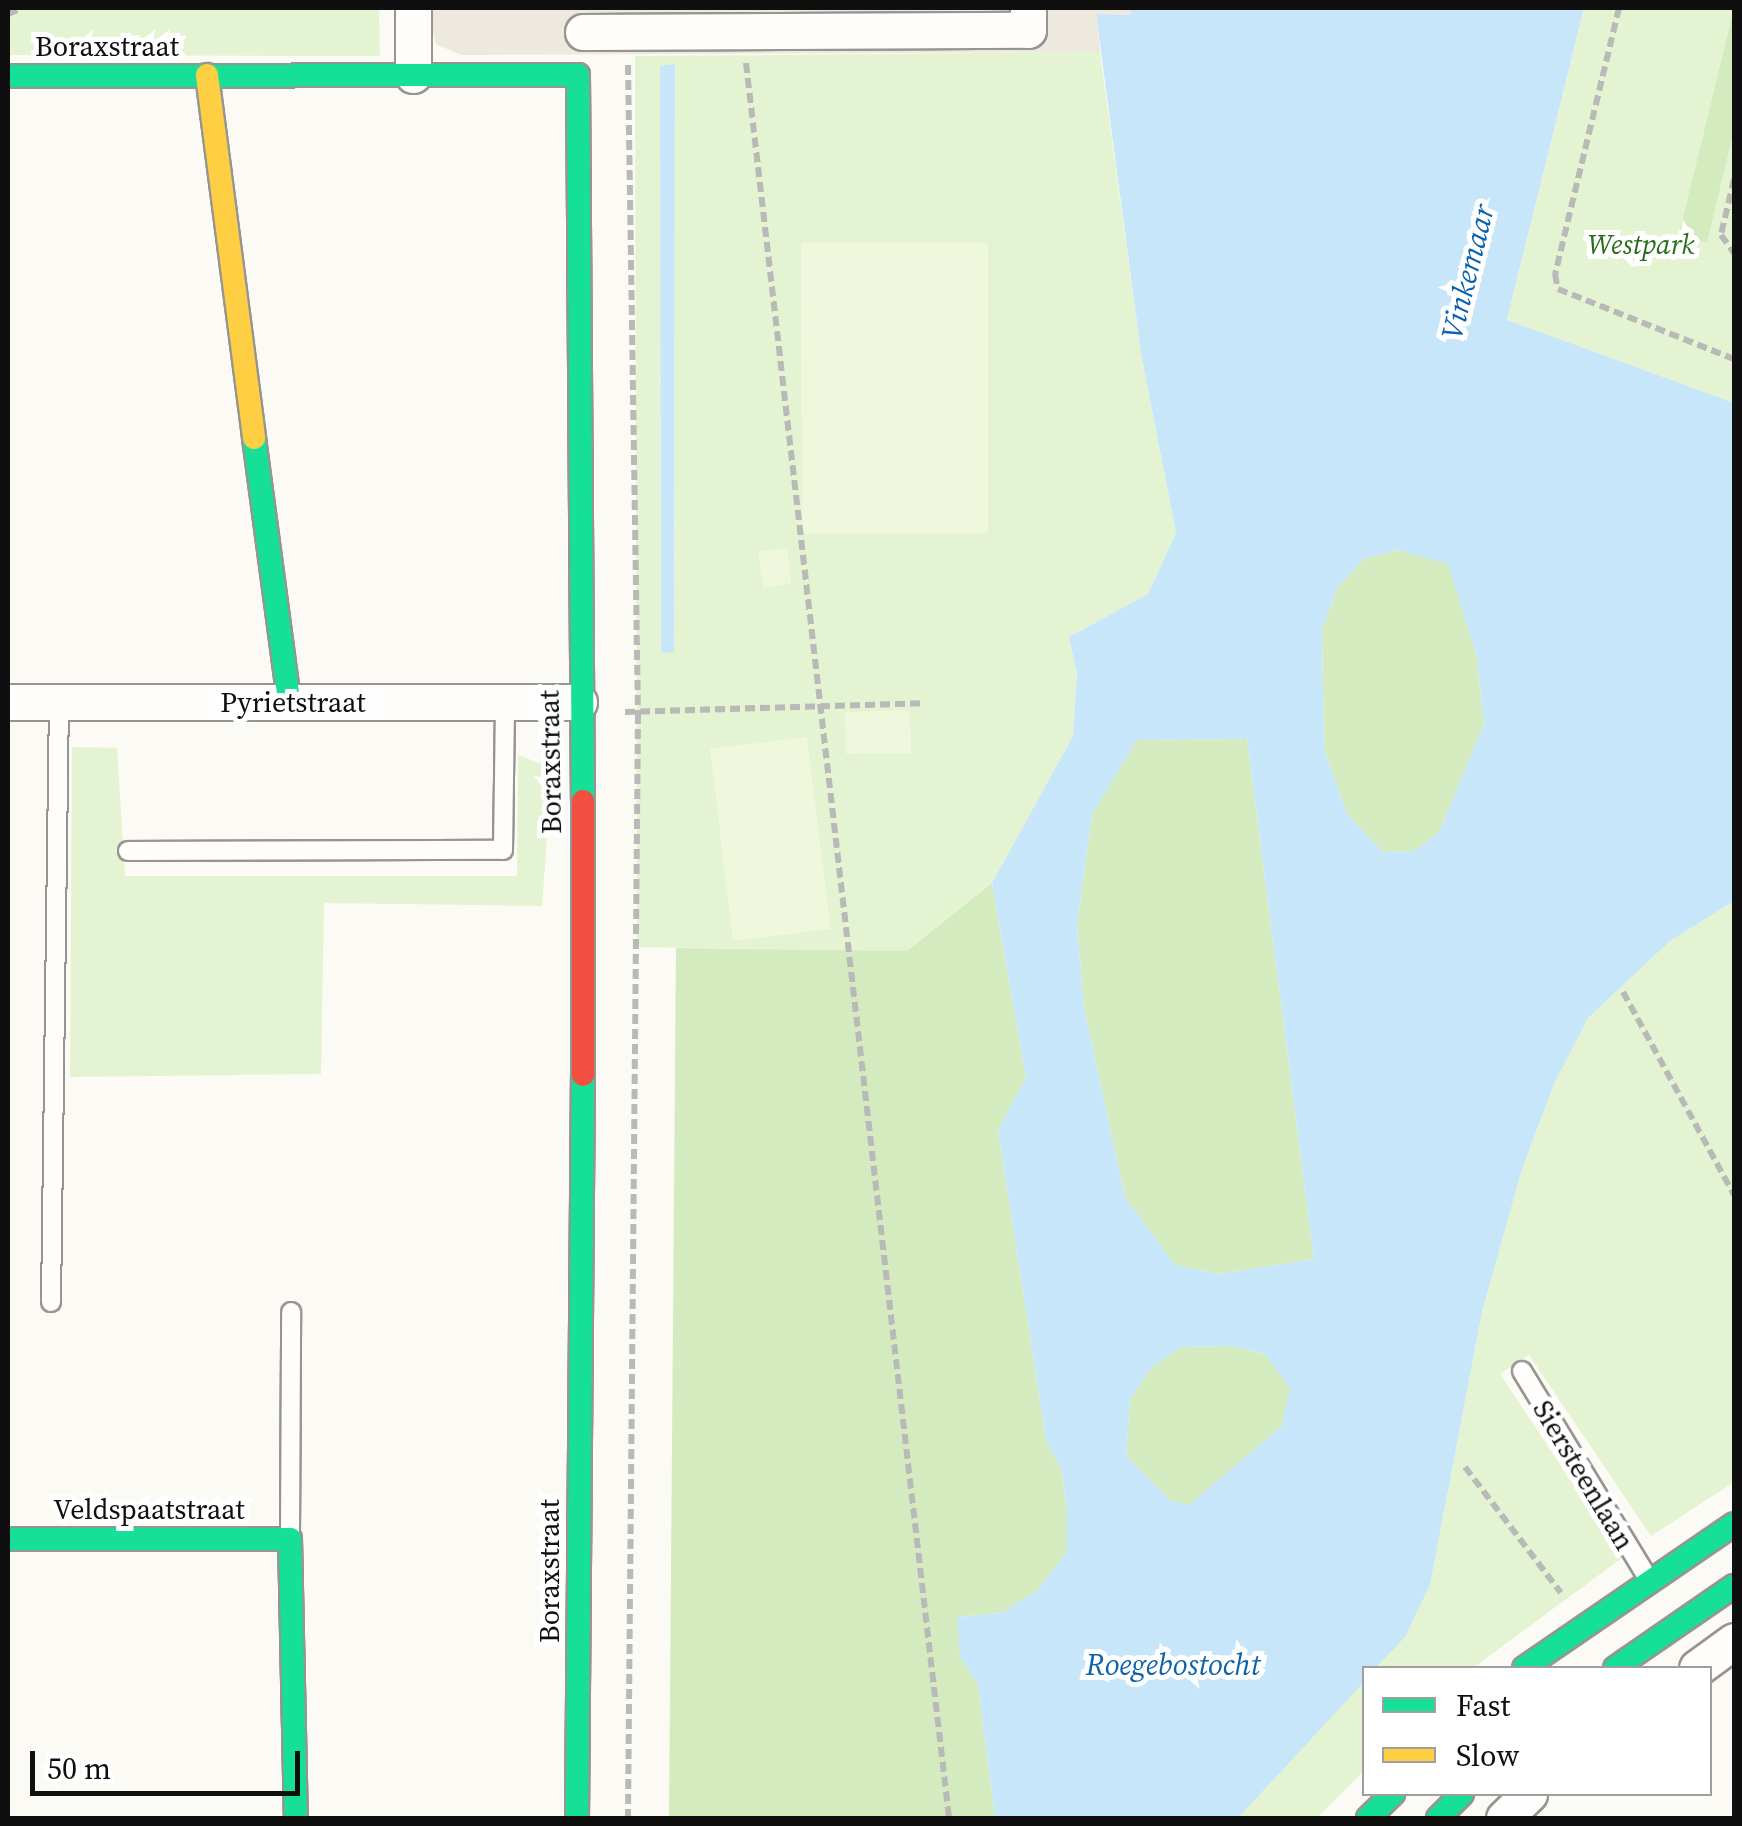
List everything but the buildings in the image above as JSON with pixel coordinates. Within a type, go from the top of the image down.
[{"type":"street","points":[[413,8],[413,75]]},
{"type":"street","points":[[583,32],[627,44],[1028,30],[1028,8]]},
{"type":"street","name":"Boraxstraat","points":[[8,76],[578,75],[578,702],[584,964],[578,1818]]},
{"type":"street","name":"Boraxstraat","points":[[206,76],[289,702]]},
{"type":"street","name":"Pyrietstraat","points":[[8,702],[578,702]]},
{"type":"street","name":"Siersteenlaan","points":[[1527,1666],[1648,1578],[1734,1524]]},
{"type":"street","name":"Veldspaatstraat","points":[[8,1539],[290,1539]]},
{"type":"street","points":[[290,1539],[296,1818]]},
{"type":"street","points":[[1618,1666],[1734,1586]]},
{"type":"street","points":[[1701,1666],[1734,1641]]},
{"type":"street","points":[[1368,1818],[1391,1796]]},
{"type":"street","points":[[1438,1818],[1460,1796]]},
{"type":"street","points":[[1504,1818],[1527,1796]]},
{"type":"lane","points":[[51,1302],[59,702]]},
{"type":"lane","points":[[128,851],[504,850],[505,702]]},
{"type":"lane","points":[[290,1539],[291,1312]]},
{"type":"lane","name":"Siersteenlaan","points":[[1522,1371],[1648,1578]]},
{"type":"path","points":[[8,14],[22,8]]},
{"type":"path","points":[[1619,8],[1554,274],[1558,289],[1734,358]]},
{"type":"path","points":[[744,42],[949,1818]]},
{"type":"path","points":[[627,44],[638,714],[628,1818]]},
{"type":"path","points":[[1734,179],[1722,235],[1734,254]]},
{"type":"path","points":[[578,702],[638,714],[923,702]]},
{"type":"path","points":[[1623,992],[1734,1195]]},
{"type":"path","points":[[1465,1466],[1572,1609]]},
{"type":"green space","points":[[22,8],[379,8],[380,56],[8,55],[8,14]]},
{"type":"green space","name":"Westpark","points":[[1584,8],[1734,8],[1734,403],[1507,321]]},
{"type":"green space","points":[[1734,8],[1734,129],[1707,243],[1679,235]]},
{"type":"green space","points":[[1100,52],[1141,353],[1176,533],[1148,594],[1069,637],[1077,674],[1073,736],[992,883],[907,951],[637,947],[635,56]],"holes":[[[675,65],[674,651],[661,653],[660,66]]]},
{"type":"green space","points":[[801,243],[988,243],[988,533],[802,534]]},
{"type":"green space","points":[[787,548],[791,584],[763,588],[758,551]]},
{"type":"green space","points":[[1398,550],[1448,563],[1477,657],[1484,724],[1439,832],[1414,851],[1383,852],[1347,814],[1324,749],[1322,630],[1337,588],[1364,559]]},
{"type":"green space","points":[[910,710],[911,753],[846,754],[845,712]]},
{"type":"green space","points":[[807,737],[831,929],[733,941],[710,749]]},
{"type":"green space","points":[[1247,739],[1314,1259],[1219,1274],[1175,1265],[1125,1197],[1084,1008],[1077,924],[1092,814],[1137,740]]},
{"type":"green space","points":[[72,747],[117,748],[125,876],[517,876],[518,755],[552,768],[542,906],[324,903],[321,1074],[70,1077]]},
{"type":"green space","points":[[992,883],[1026,1078],[998,1130],[1046,1439],[1062,1471],[1067,1512],[1067,1552],[1038,1590],[1001,1613],[958,1617],[960,1656],[978,1685],[995,1818],[669,1818],[676,948],[907,951]]},
{"type":"green space","points":[[1734,901],[1734,1482],[1651,1536],[1529,1355],[1500,1374],[1622,1558],[1476,1666],[1378,1666],[1405,1637],[1430,1585],[1482,1312],[1522,1169],[1554,1084],[1588,1018],[1670,941]]},
{"type":"green space","points":[[1230,1346],[1265,1354],[1291,1388],[1282,1426],[1189,1506],[1170,1500],[1126,1456],[1130,1400],[1151,1368],[1181,1347]]},
{"type":"green space","points":[[1362,1683],[1362,1773],[1317,1818],[1238,1818]]},
{"type":"shaded area","points":[[426,8],[1130,8],[1131,15],[1096,14],[1100,52],[461,55],[436,44]]},
{"type":"water","name":"Roegebostocht","points":[[1130,8],[1584,8],[1507,320],[1734,403],[1734,901],[1670,941],[1588,1018],[1554,1084],[1522,1169],[1482,1312],[1430,1585],[1405,1637],[1378,1666],[1362,1666],[1362,1684],[1238,1818],[995,1818],[978,1685],[960,1656],[957,1617],[1001,1613],[1038,1590],[1067,1552],[1062,1471],[1046,1439],[998,1130],[1026,1078],[992,883],[1073,736],[1077,674],[1069,637],[1148,594],[1176,533],[1141,353],[1096,14],[1131,15]],"holes":[[[1398,550],[1448,564],[1477,657],[1484,724],[1439,832],[1414,851],[1383,852],[1347,814],[1324,749],[1322,630],[1337,588],[1364,559]],[[1247,739],[1314,1259],[1219,1274],[1175,1265],[1125,1197],[1084,1008],[1077,924],[1092,814],[1137,740]],[[1230,1346],[1265,1354],[1290,1388],[1282,1426],[1189,1505],[1170,1500],[1126,1456],[1130,1400],[1151,1368],[1181,1347]]]},
{"type":"water","points":[[675,64],[674,652],[661,653],[660,66]]},
{"type":"traffic: fast","points":[[8,76],[578,75],[583,801]]},
{"type":"traffic: fast","points":[[254,438],[289,702]]},
{"type":"traffic: fast","points":[[577,1818],[583,1075]]},
{"type":"traffic: fast","points":[[1527,1666],[1734,1524]]},
{"type":"traffic: fast","points":[[8,1539],[290,1539],[296,1818]]},
{"type":"traffic: fast","points":[[1618,1666],[1734,1586]]},
{"type":"traffic: fast","points":[[1368,1818],[1391,1796]]},
{"type":"traffic: fast","points":[[1438,1818],[1460,1796]]},
{"type":"traffic: slow","points":[[207,75],[254,438]]},
{"type":"traffic: jam","points":[[583,801],[583,1075]]},
{"type":"water label","name":"Vinkemaar","points":[[1468,272]]}]
